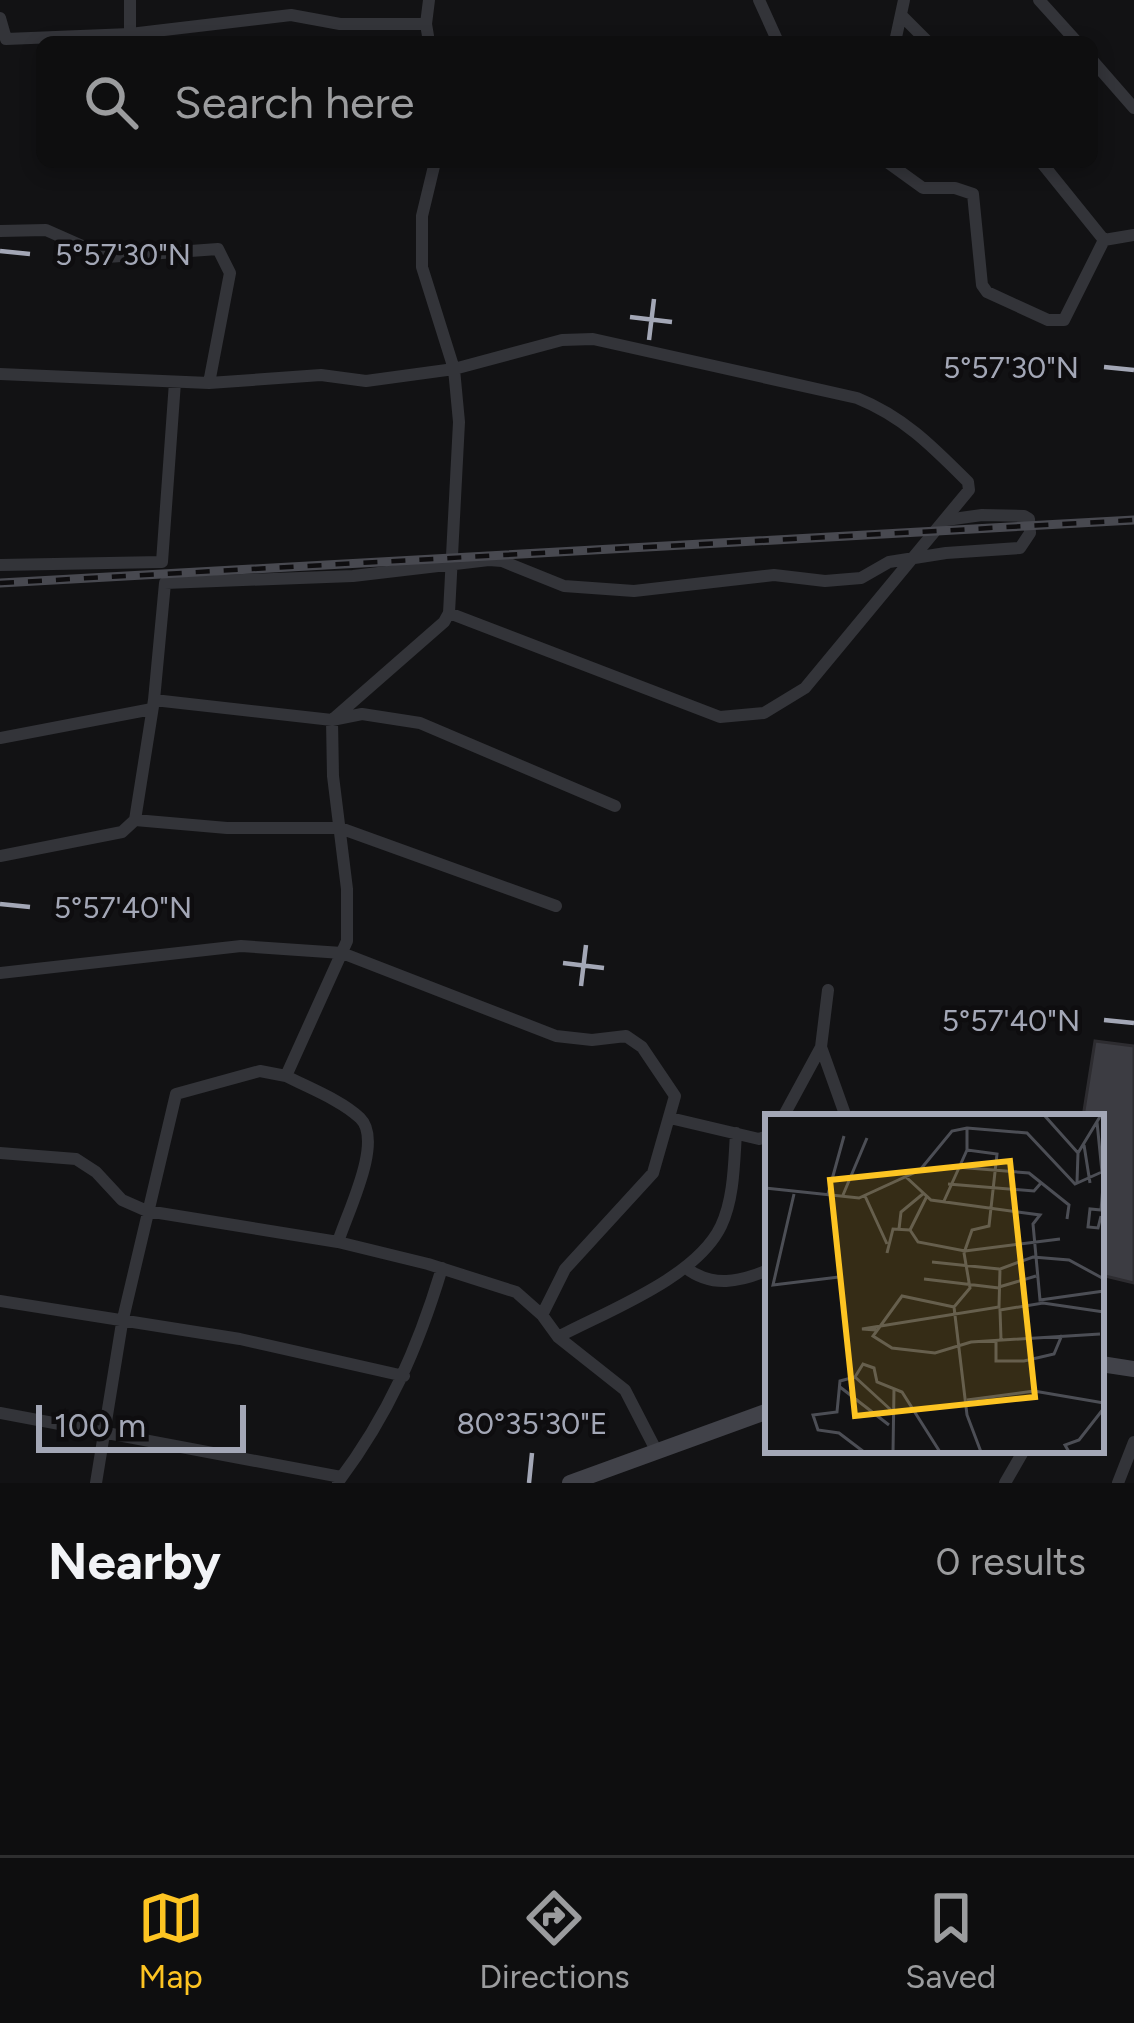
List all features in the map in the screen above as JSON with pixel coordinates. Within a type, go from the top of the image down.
[{"type":"main road","points":[[1104,1364],[1134,1369]]},
{"type":"main road","points":[[570,1483],[765,1412]]},
{"type":"street","points":[[130,0],[130,34]]},
{"type":"street","points":[[429,0],[429,36]]},
{"type":"street","points":[[759,0],[775,36]]},
{"type":"street","points":[[1039,0],[1072,36]]},
{"type":"street","points":[[903,7],[924,36]]},
{"type":"street","points":[[81,36],[291,15],[340,24],[426,24]]},
{"type":"street","points":[[0,19],[7,39],[36,38]]},
{"type":"street","points":[[1098,67],[1134,108]]},
{"type":"street","points":[[286,1076],[347,941],[332,720],[449,614],[459,422],[454,369],[422,267],[422,216],[434,168]]},
{"type":"street","points":[[894,168],[922,188],[955,188],[973,194],[982,285],[987,292],[1048,320],[1064,320],[1104,240]]},
{"type":"street","points":[[1046,168],[1104,240]]},
{"type":"street","points":[[0,231],[46,230],[107,257],[218,249],[230,273],[209,383]]},
{"type":"street","points":[[1104,240],[1134,236]]},
{"type":"street","points":[[0,374],[209,383],[321,375],[367,382],[454,369],[562,340],[593,339],[857,398],[915,429],[968,482],[969,490],[946,520],[805,688],[764,713],[720,718],[449,614]]},
{"type":"street","points":[[0,566],[162,562],[175,382]]},
{"type":"street","points":[[0,856],[122,832],[135,820],[165,583],[352,576],[502,561],[564,586],[634,591],[774,575],[825,581],[861,578],[889,562],[915,557],[1020,548],[1030,533],[1024,516],[946,520]]},
{"type":"street","points":[[0,738],[153,705],[332,720],[362,714],[420,723],[615,806]]},
{"type":"street","points":[[135,820],[227,828],[340,828],[556,906]]},
{"type":"street","points":[[0,973],[242,946],[342,952],[556,1036],[592,1040],[626,1036],[642,1047],[675,1096],[670,1118],[653,1173],[565,1269],[542,1315]]},
{"type":"street","points":[[785,1114],[821,1047],[828,990]]},
{"type":"street","points":[[821,1047],[845,1114]]},
{"type":"street","points":[[96,1483],[122,1323],[176,1094],[260,1071],[286,1076],[358,1116],[368,1128],[369,1157],[338,1242]]},
{"type":"street","points":[[670,1118],[765,1137]]},
{"type":"street","points":[[558,1337],[686,1268],[715,1238],[724,1221],[734,1171],[736,1133]]},
{"type":"street","points":[[0,1153],[76,1159],[97,1172],[122,1200],[147,1211],[338,1242],[516,1292],[558,1337],[625,1390],[656,1450]]},
{"type":"street","points":[[0,1413],[339,1480],[371,1439],[404,1376],[421,1339],[442,1268]]},
{"type":"street","points":[[686,1268],[723,1282],[765,1271]]},
{"type":"street","points":[[0,1301],[240,1340],[404,1376]]},
{"type":"street","points":[[1118,1483],[1134,1442]]},
{"type":"street","points":[[1005,1483],[1022,1453]]},
{"type":"building","points":[[1095,1041],[1134,1046],[1134,1283],[1104,1276],[1104,1114],[1083,1114]]},
{"type":"railway","points":[[0,583],[1134,520]]}]
